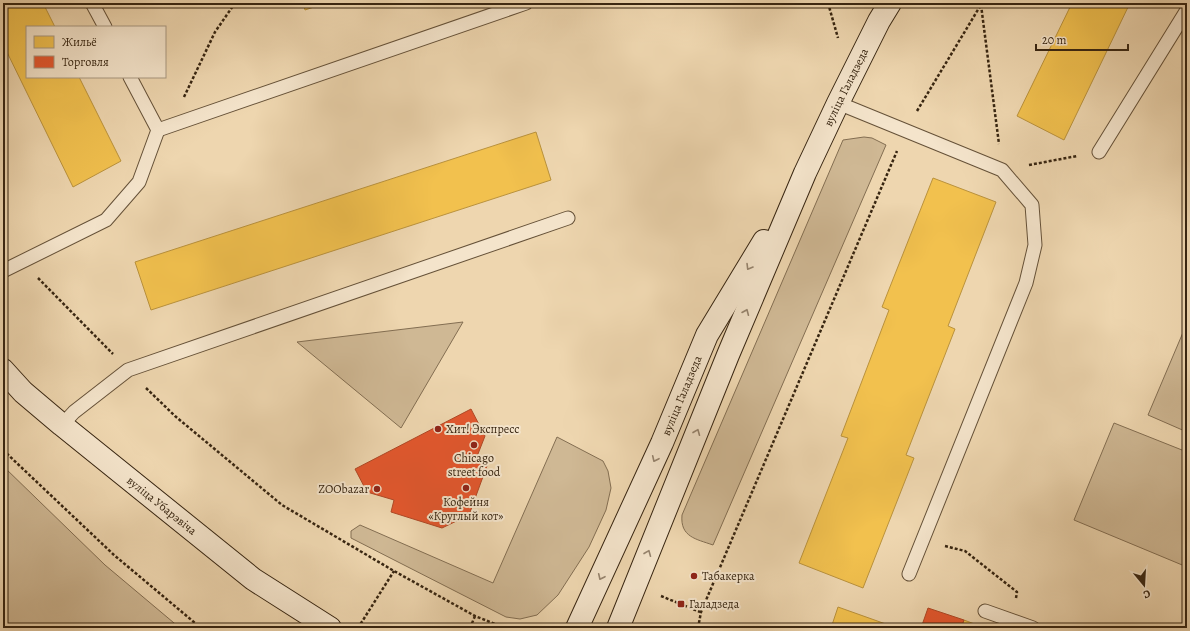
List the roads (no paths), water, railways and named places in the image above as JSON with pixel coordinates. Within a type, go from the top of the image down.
[{"type":"main road","name":"вуліца Галадзеда","points":[[618,628],[728,355],[805,173],[879,21],[890,3]]},
{"type":"main road","name":"вуліца Галадзеда","points":[[577,628],[662,443],[707,335],[805,173]]},
{"type":"main road","name":"вуліца Убарэвіча","points":[[3,370],[23,392],[62,425],[252,579],[330,628]]},
{"type":"lane","points":[[92,3],[104,26]]},
{"type":"lane","points":[[3,271],[106,220],[139,182],[164,128],[526,3]]},
{"type":"lane","points":[[1099,152],[1187,10]]},
{"type":"lane","points":[[131,78],[164,128]]},
{"type":"lane","points":[[838,103],[1002,170],[1032,205],[1035,245],[1026,283],[909,574]]},
{"type":"lane","points":[[62,425],[74,412],[128,370],[568,218]]},
{"type":"lane","points":[[985,611],[1033,628]]},
{"type":"place","name":"Хит! Экспресс","points":[[438,429]]},
{"type":"place","name":"Chicago street food","points":[[474,445]]},
{"type":"place","name":"Кофейня «Круглый кот»","points":[[466,488]]},
{"type":"place","name":"ZOObazar","points":[[377,489]]},
{"type":"place","name":"Табакерка","points":[[694,576]]},
{"type":"place","name":"Галадзеда","points":[[681,604]]}]
